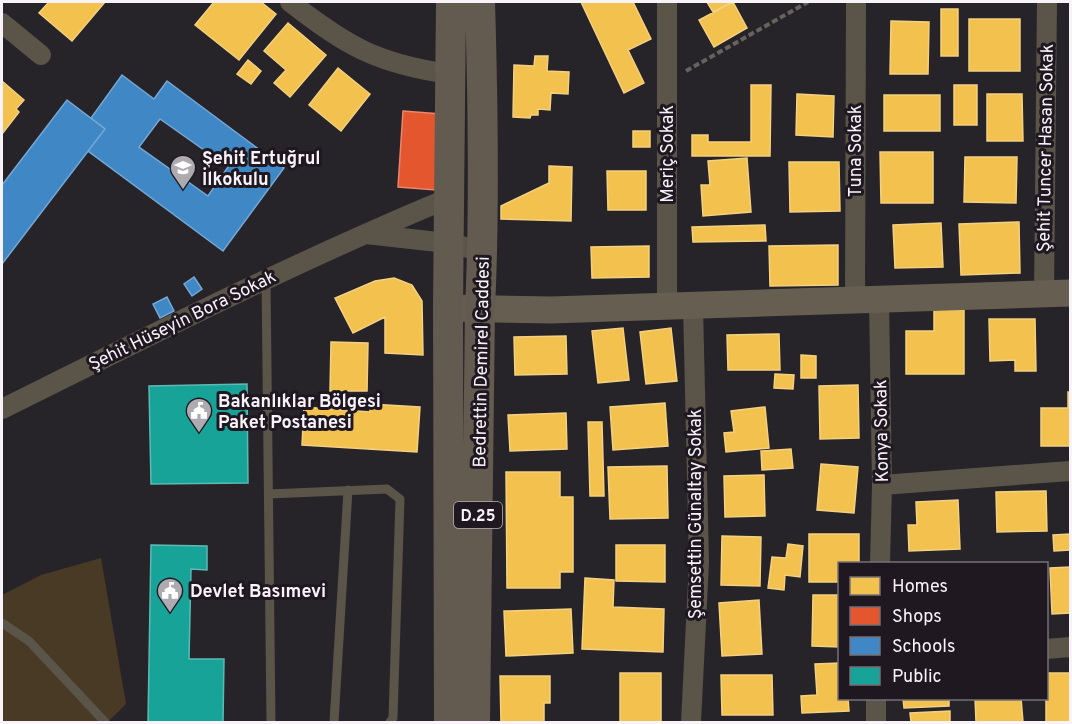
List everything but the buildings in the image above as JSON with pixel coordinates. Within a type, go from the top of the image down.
[{"type":"main road","name":"Bedrettin Demirel Caddesi","points":[[449,723],[448,308],[452,2]]},
{"type":"main road","name":"Bedrettin Demirel Caddesi","points":[[475,723],[482,265],[480,2]]},
{"type":"street","points":[[291,2],[329,32],[370,55],[400,65],[450,74]]},
{"type":"street","name":"Meriç Sokak","points":[[668,2],[667,82],[680,306]]},
{"type":"street","name":"Tuna Sokak","points":[[856,2],[867,300]]},
{"type":"street","name":"Şehit Tuncer Hasan Sokak","points":[[1044,295],[1047,2]]},
{"type":"street","points":[[2,23],[40,55]]},
{"type":"street","name":"Şehit Hüseyin Bora Sokak","points":[[2,409],[107,356],[363,234],[449,198]]},
{"type":"street","points":[[363,234],[449,243],[482,265],[507,297],[551,310]]},
{"type":"street","points":[[448,308],[551,310],[1071,293]]},
{"type":"street","name":"Konya Sokak","points":[[867,300],[882,484],[880,562]]},
{"type":"street","name":"Şemsettin Günaltay Sokak","points":[[680,306],[699,562],[691,723]]},
{"type":"street","points":[[882,484],[1071,471]]},
{"type":"street","points":[[1048,649],[1071,647]]},
{"type":"street","points":[[876,700],[876,723]]},
{"type":"lane","points":[[266,280],[271,723]]},
{"type":"lane","points":[[268,494],[387,489],[399,499],[393,718],[390,723]]},
{"type":"lane","points":[[334,723],[348,490]]},
{"type":"lane","points":[[2,623],[29,641],[105,723]]},
{"type":"path","points":[[667,82],[808,2]]},
{"type":"shaded area","points":[[101,558],[126,704],[108,722],[2,722],[2,595],[41,575]]},
{"type":"place","name":"Şehit Ertuğrul İlkokulu","points":[[183,191]]},
{"type":"place","name":"Bakanlıklar Bölgesi Paket Postanesi","points":[[199,434]]},
{"type":"place","name":"Devlet Basımevi","points":[[170,614]]}]
